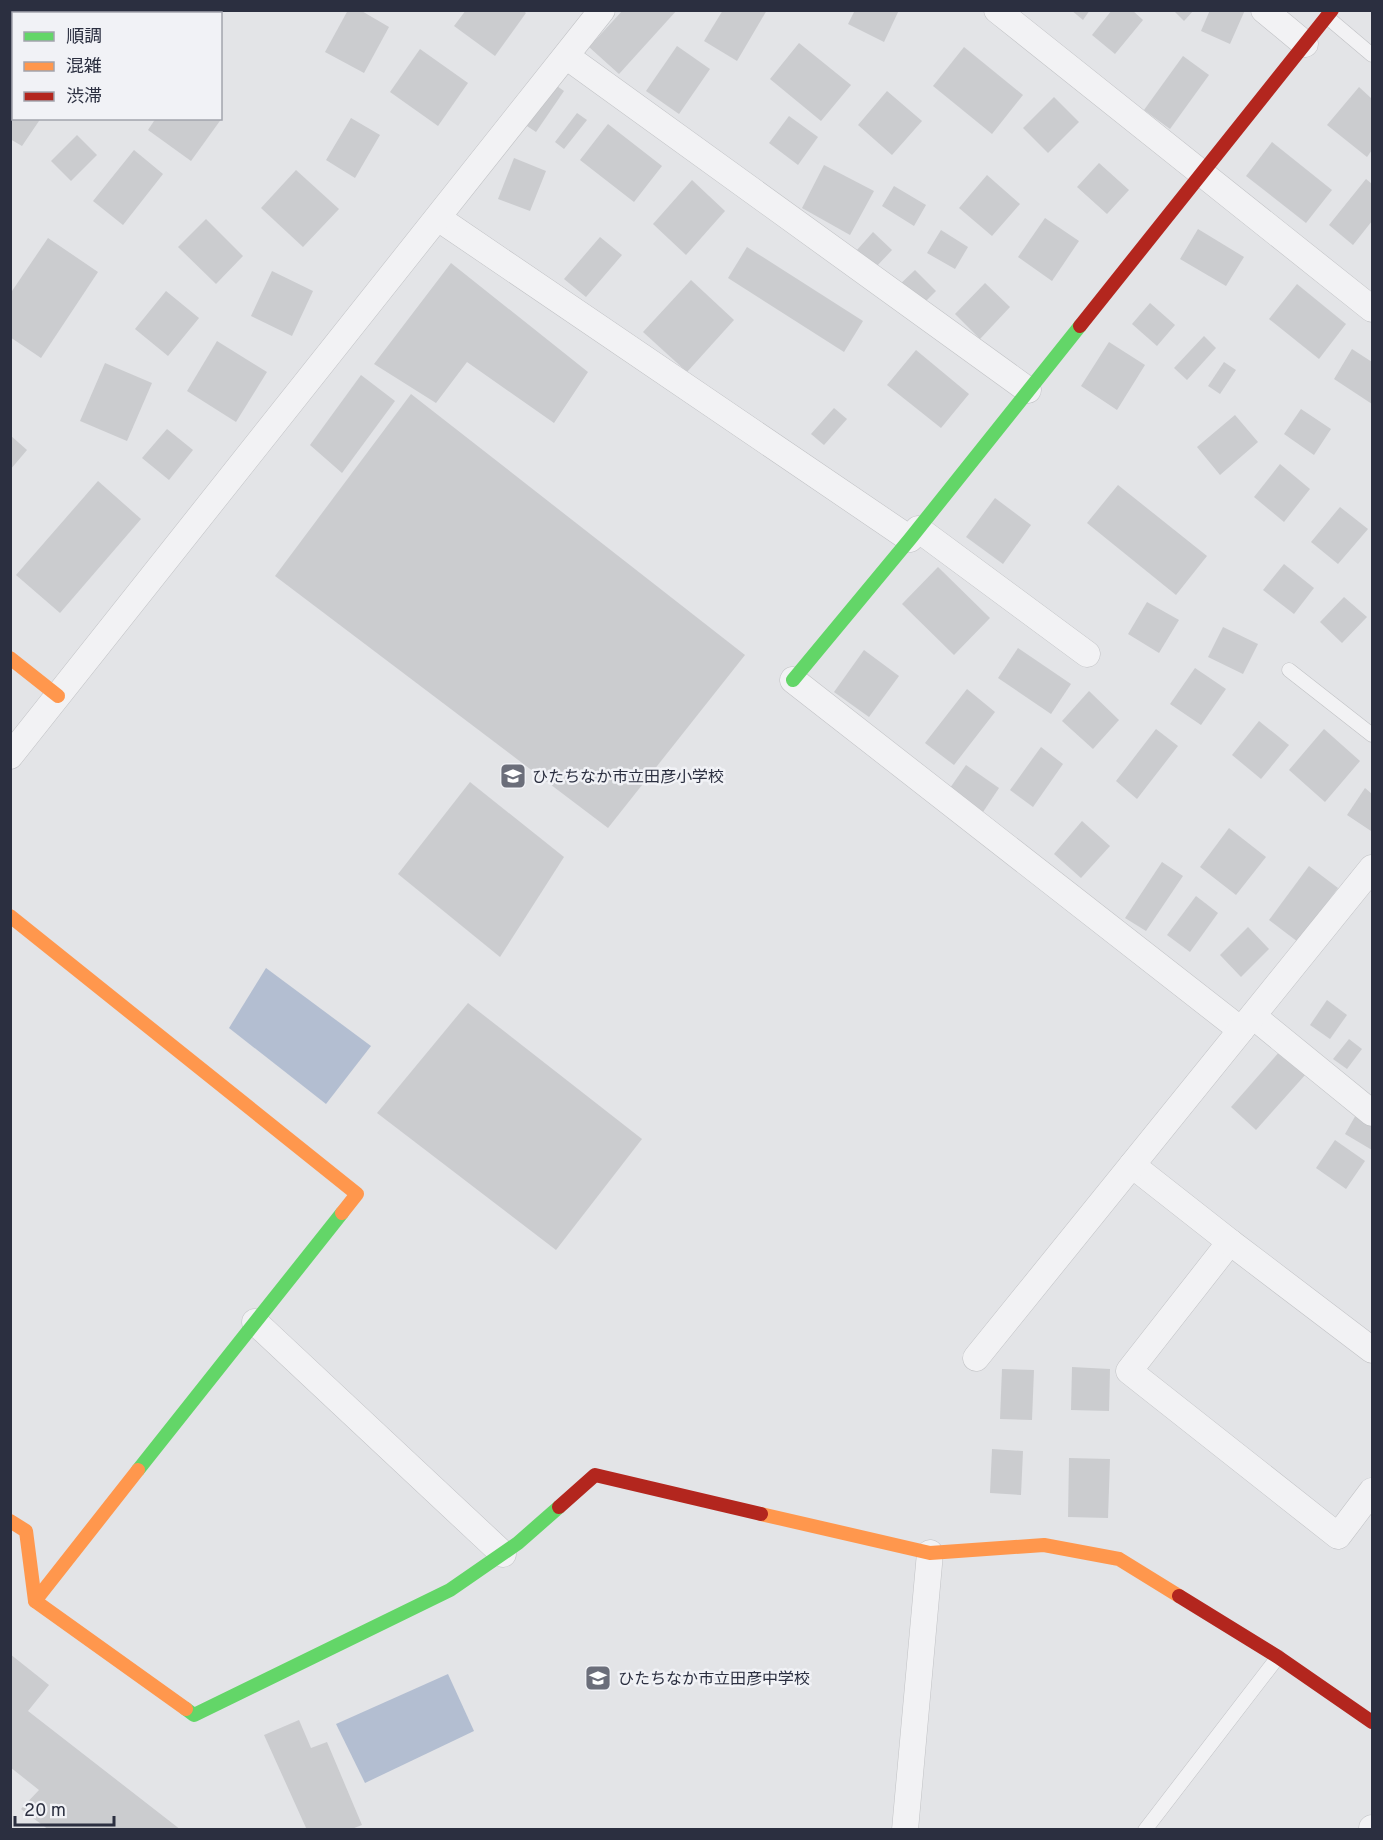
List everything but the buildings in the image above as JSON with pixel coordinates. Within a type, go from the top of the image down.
[{"type":"street","points":[[10,756],[602,10]]},
{"type":"street","points":[[997,10],[1372,309]]},
{"type":"street","points":[[1264,10],[1305,44]]},
{"type":"street","points":[[1330,14],[1201,172],[914,534],[793,680],[1247,1023],[1372,1113]]},
{"type":"street","points":[[566,56],[1028,390]]},
{"type":"street","points":[[438,218],[914,534],[1087,654]]},
{"type":"street","points":[[10,658],[58,696]]},
{"type":"street","points":[[976,1358],[1372,868]]},
{"type":"street","points":[[10,916],[357,1194],[35,1601]]},
{"type":"street","points":[[1132,1165],[1372,1350]]},
{"type":"street","points":[[1230,1242],[1129,1371],[1338,1536],[1372,1491]]},
{"type":"street","points":[[255,1322],[502,1554]]},
{"type":"street","points":[[10,1521],[26,1531],[35,1601],[194,1715],[450,1590],[518,1543],[595,1474],[930,1553],[1044,1545],[1119,1559],[1278,1657],[1372,1722]]},
{"type":"street","points":[[905,1830],[930,1553]]},
{"type":"lane","points":[[1330,14],[1372,55]]},
{"type":"lane","points":[[1289,670],[1372,735]]},
{"type":"lane","points":[[1145,1830],[1278,1657]]},
{"type":"water","points":[[266,968],[371,1046],[326,1104],[229,1028]]},
{"type":"water","points":[[448,1674],[474,1731],[365,1783],[336,1724]]},
{"type":"traffic: fast","points":[[793,680],[910,539],[1080,326]]},
{"type":"traffic: fast","points":[[138,1470],[342,1213]]},
{"type":"traffic: fast","points":[[186,1709],[194,1715],[450,1590],[518,1543],[559,1507]]},
{"type":"traffic: slow","points":[[10,658],[58,696]]},
{"type":"traffic: slow","points":[[10,916],[357,1194],[342,1213]]},
{"type":"traffic: slow","points":[[35,1601],[138,1470]]},
{"type":"traffic: slow","points":[[761,1514],[930,1553],[1044,1545],[1119,1559],[1179,1596]]},
{"type":"traffic: slow","points":[[10,1521],[26,1531],[35,1601],[186,1709]]},
{"type":"traffic: jam","points":[[1080,326],[1332,10]]},
{"type":"traffic: jam","points":[[559,1507],[595,1475],[761,1514]]},
{"type":"traffic: jam","points":[[1179,1596],[1278,1657],[1372,1722]]},
{"type":"place","name":"ひたちなか市立田彦小学校","points":[[513,776]]},
{"type":"place","name":"ひたちなか市立田彦中学校","points":[[598,1678]]}]
